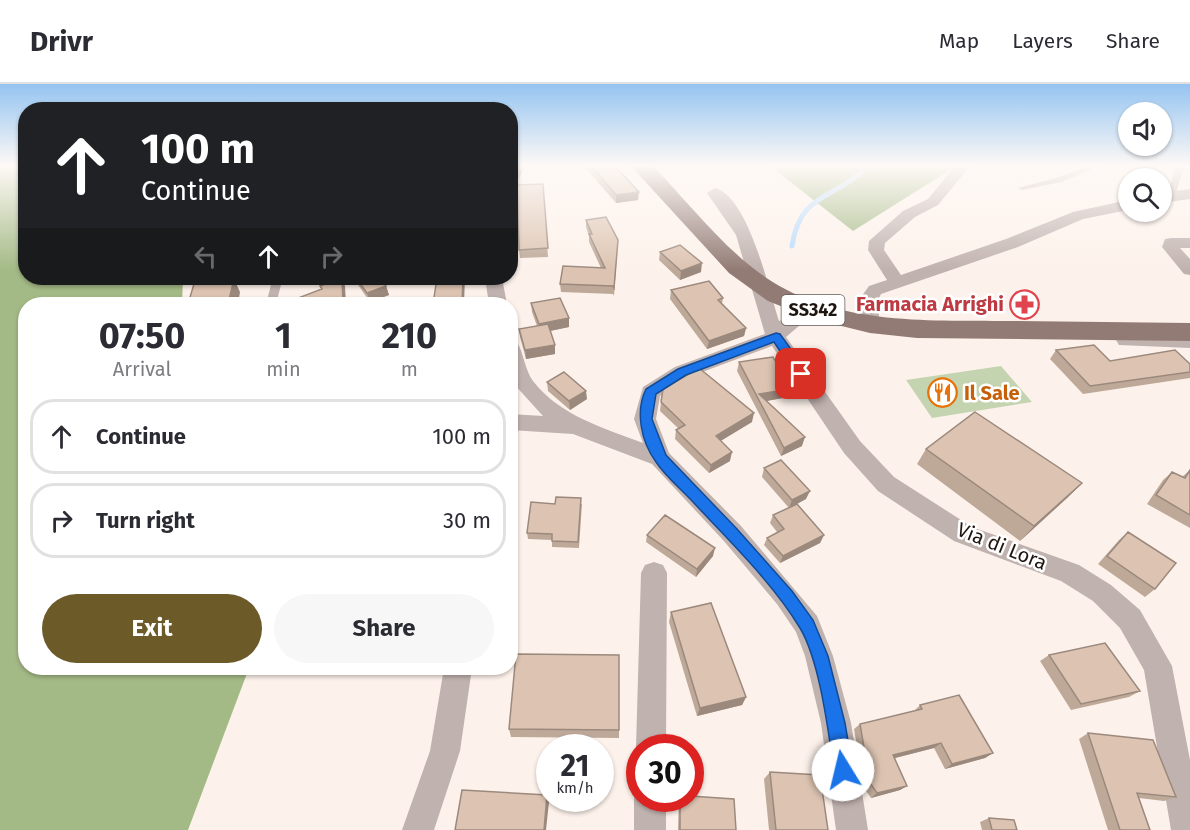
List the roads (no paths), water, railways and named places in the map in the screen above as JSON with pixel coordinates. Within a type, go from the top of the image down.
[{"type":"main road","name":"SS342","points":[[673,200],[738,269],[760,285],[817,312],[870,324],[917,329],[1190,332]]},
{"type":"street","name":"Via di Lora","points":[[721,200],[736,219],[745,236],[768,320],[776,337],[852,447],[886,483],[963,534],[1070,573],[1101,592],[1130,619],[1158,666],[1181,742],[1187,830]]},
{"type":"street","points":[[897,282],[876,250],[877,241],[909,214],[935,200]]},
{"type":"street","points":[[870,324],[867,300],[875,290],[1012,243],[1079,216],[1118,207]]},
{"type":"street","points":[[1190,243],[1171,243],[1170,247],[1190,270]]},
{"type":"street","points":[[817,312],[796,318],[780,328],[776,337],[682,372],[650,392],[645,419],[660,458],[732,533],[786,596],[807,625],[819,656],[836,723],[852,830]]},
{"type":"street","points":[[1056,329],[1067,337],[1190,342]]},
{"type":"street","points":[[518,371],[523,383],[546,408],[578,426],[660,458]]},
{"type":"street","points":[[518,422],[578,426]]},
{"type":"street","points":[[651,734],[654,573]]},
{"type":"street","points":[[418,830],[445,752],[457,675]]},
{"type":"street","points":[[650,812],[650,830]]},
{"type":"lane","points":[[273,297],[276,285]]},
{"type":"waterway","points":[[792,246],[796,228],[803,215],[819,200]]},
{"type":"place","name":"Farmacia Arrighi","points":[[1025,304]]},
{"type":"place","name":"Il Sale","points":[[943,393]]}]
